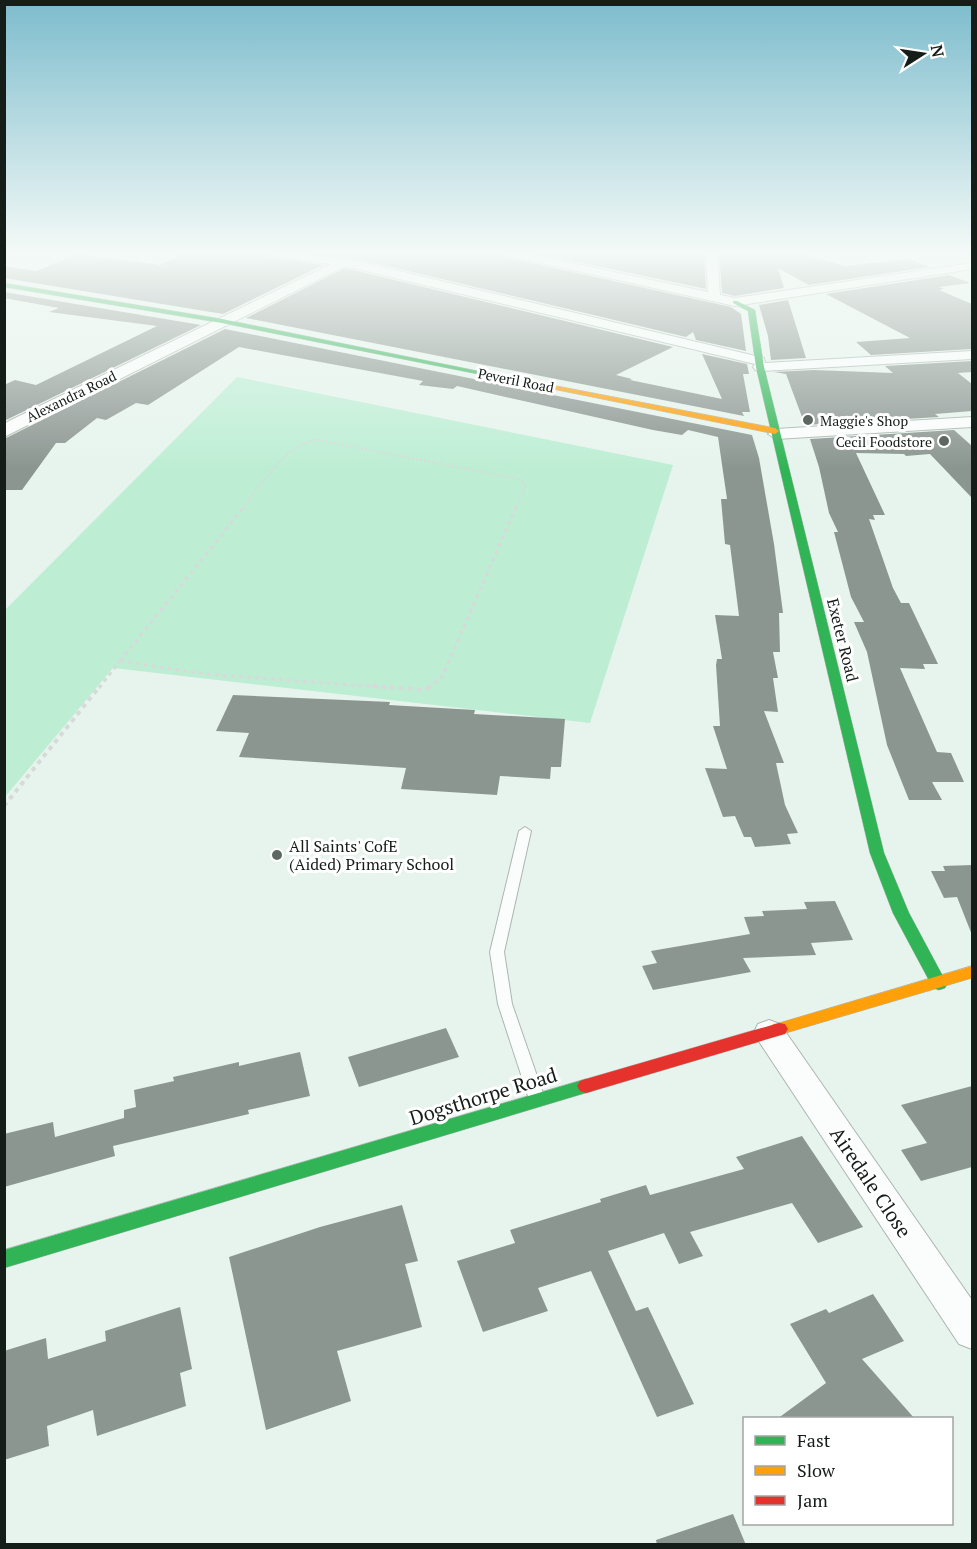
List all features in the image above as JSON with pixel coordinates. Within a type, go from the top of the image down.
[{"type":"street","name":"Alexandra Road","points":[[8,426],[217,323]]},
{"type":"street","name":"Peveril Road","points":[[233,323],[775,433],[972,423]]},
{"type":"street","points":[[602,323],[760,364],[972,355]]},
{"type":"street","name":"Exeter Road","points":[[754,323],[760,364],[775,433],[877,853],[901,913],[939,984]]},
{"type":"street","name":"Dogsthorpe Road","points":[[4,1259],[769,1032],[939,984],[972,972]]},
{"type":"street","name":"Airedale Close","points":[[769,1032],[972,1331]]},
{"type":"lane","points":[[525,831],[497,952],[505,1004],[538,1100]]},
{"type":"path","points":[[4,807],[120,661],[277,468],[302,443],[314,440],[327,441],[519,479],[526,485],[442,676],[425,690],[205,674],[120,661]]},
{"type":"green space","points":[[237,377],[673,465],[590,723],[113,668],[5,797],[5,610]]},
{"type":"building","points":[[136,323],[201,325],[4,421],[4,385],[15,380],[36,385],[157,326]]},
{"type":"building","points":[[273,323],[575,323],[673,347],[616,375],[632,379],[630,380],[722,399],[702,354],[747,364],[749,374],[743,374],[750,412],[742,412],[744,416]]},
{"type":"building","points":[[628,323],[742,323],[746,351],[696,340],[693,332],[686,337]]},
{"type":"building","points":[[764,323],[795,323],[806,358],[771,360]]},
{"type":"building","points":[[882,323],[972,323],[972,349],[871,355],[856,342],[910,338]]},
{"type":"building","points":[[225,329],[752,435],[759,458],[774,544],[783,613],[779,613],[780,652],[773,652],[778,678],[773,678],[778,712],[764,711],[784,763],[776,763],[785,805],[798,833],[787,834],[791,844],[755,847],[751,837],[744,837],[735,816],[723,817],[705,768],[727,769],[713,726],[720,726],[716,665],[717,659],[722,659],[715,615],[739,616],[730,545],[725,544],[721,499],[727,499],[718,437],[688,430],[682,435],[653,430],[457,386],[453,389],[419,385],[423,381],[239,347],[148,405],[136,403],[106,420],[97,418],[65,443],[56,443],[22,490],[4,490],[4,439]]},
{"type":"building","points":[[972,361],[972,372],[958,373],[972,384],[972,411],[935,414],[939,417],[805,425],[786,374],[774,372],[814,370],[893,373],[885,366]]},
{"type":"building","points":[[954,430],[972,446],[972,498],[930,454],[906,456],[904,454],[856,453],[885,515],[873,515],[875,520],[869,519],[893,588],[901,603],[909,603],[938,664],[923,664],[925,669],[900,668],[937,752],[951,753],[964,782],[932,782],[942,800],[909,800],[887,745],[867,652],[854,622],[864,622],[851,597],[834,532],[838,532],[829,513],[810,439]]},
{"type":"building","points":[[233,695],[390,702],[389,705],[475,710],[474,714],[565,719],[561,767],[551,767],[550,779],[500,776],[497,795],[401,789],[406,768],[239,757],[249,733],[216,731]]},
{"type":"building","points":[[972,865],[972,935],[957,897],[944,898],[931,871],[945,871],[943,866]]},
{"type":"building","points":[[835,901],[853,940],[811,943],[816,955],[743,958],[751,972],[653,990],[642,966],[657,963],[651,951],[750,934],[744,917],[764,916],[762,911],[807,909],[804,902]]},
{"type":"building","points":[[446,1028],[459,1057],[359,1087],[348,1057]]},
{"type":"building","points":[[300,1052],[310,1096],[248,1110],[249,1114],[113,1146],[115,1156],[4,1187],[4,1134],[53,1122],[55,1137],[124,1118],[124,1110],[136,1107],[134,1090],[174,1081],[173,1077],[239,1062],[239,1066]]},
{"type":"building","points":[[972,1086],[972,1167],[921,1181],[901,1150],[927,1143],[901,1105]]},
{"type":"building","points":[[802,1136],[863,1227],[818,1243],[792,1203],[690,1232],[703,1256],[679,1264],[664,1233],[608,1251],[636,1311],[648,1307],[694,1404],[657,1417],[591,1271],[538,1288],[548,1311],[483,1332],[457,1261],[515,1243],[510,1230],[601,1202],[600,1199],[646,1185],[650,1195],[744,1169],[736,1157]]},
{"type":"building","points":[[402,1205],[418,1261],[405,1264],[422,1327],[337,1351],[351,1401],[266,1430],[229,1257],[320,1227]]},
{"type":"building","points":[[873,1294],[904,1341],[862,1359],[913,1417],[780,1417],[826,1383],[790,1324],[826,1309],[829,1313]]},
{"type":"building","points":[[180,1307],[192,1369],[180,1373],[186,1406],[97,1436],[93,1410],[47,1426],[49,1446],[4,1460],[4,1351],[46,1338],[48,1359],[106,1341],[105,1331]]},
{"type":"building","points":[[733,1514],[746,1545],[657,1545],[656,1540]]},
{"type":"traffic: fast","points":[[233,323],[513,379]]},
{"type":"traffic: fast","points":[[753,323],[760,367],[877,853],[901,913],[939,984]]},
{"type":"traffic: fast","points":[[4,1259],[586,1086]]},
{"type":"traffic: slow","points":[[513,379],[775,431]]},
{"type":"traffic: slow","points":[[779,1029],[972,972]]},
{"type":"traffic: jam","points":[[586,1086],[779,1029]]},
{"type":"place","name":"Maggie's Shop","points":[[808,420]]},
{"type":"place","name":"Cecil Foodstore","points":[[944,441]]},
{"type":"place","name":"All Saints' CofE (Aided) Primary School","points":[[277,855]]}]
